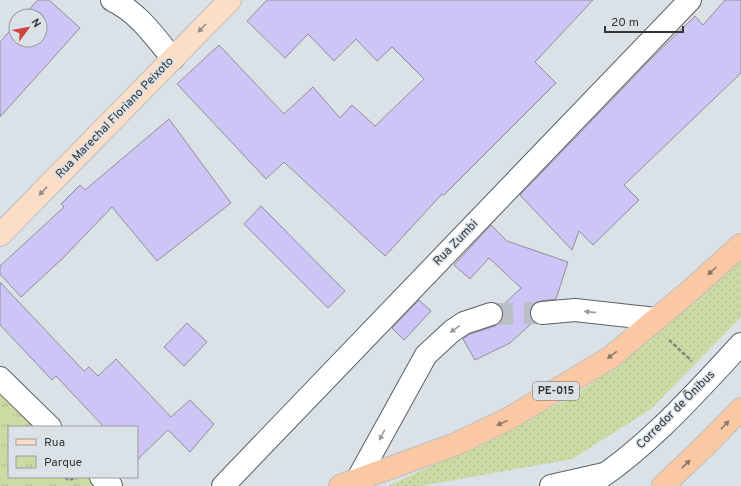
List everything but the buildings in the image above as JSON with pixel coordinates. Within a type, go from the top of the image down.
[{"type":"highway","name":"PE-015","points":[[349,483],[456,444],[510,418],[610,357],[741,245]]},
{"type":"highway","points":[[663,486],[741,409]]},
{"type":"main road","name":"Rua Marechal Floriano Peixoto","points":[[0,235],[230,0]]},
{"type":"street","name":"Rua Zumbi","points":[[222,486],[690,0]]},
{"type":"street","points":[[121,2],[142,21],[173,59]]},
{"type":"street","points":[[542,313],[575,310],[656,319]]},
{"type":"street","points":[[349,483],[426,355],[452,331],[464,323],[490,314]]},
{"type":"street","name":"Corredor de Ônibus","points":[[588,486],[609,473],[629,457],[741,344]]},
{"type":"street","points":[[0,378],[49,426]]},
{"type":"street","name":"Corredor de Ônibus","points":[[551,486],[609,473]]},
{"type":"street","points":[[102,478],[111,486]]},
{"type":"path","points":[[66,478],[68,480],[76,478]]},
{"type":"green space","points":[[741,258],[741,317],[651,409],[572,459],[421,486],[388,486],[479,444],[576,395],[634,351]]},
{"type":"green space","points":[[0,388],[39,426],[8,426],[8,478],[92,478],[100,486],[0,486]]},
{"type":"tunnel","points":[[491,314],[542,313]]}]
